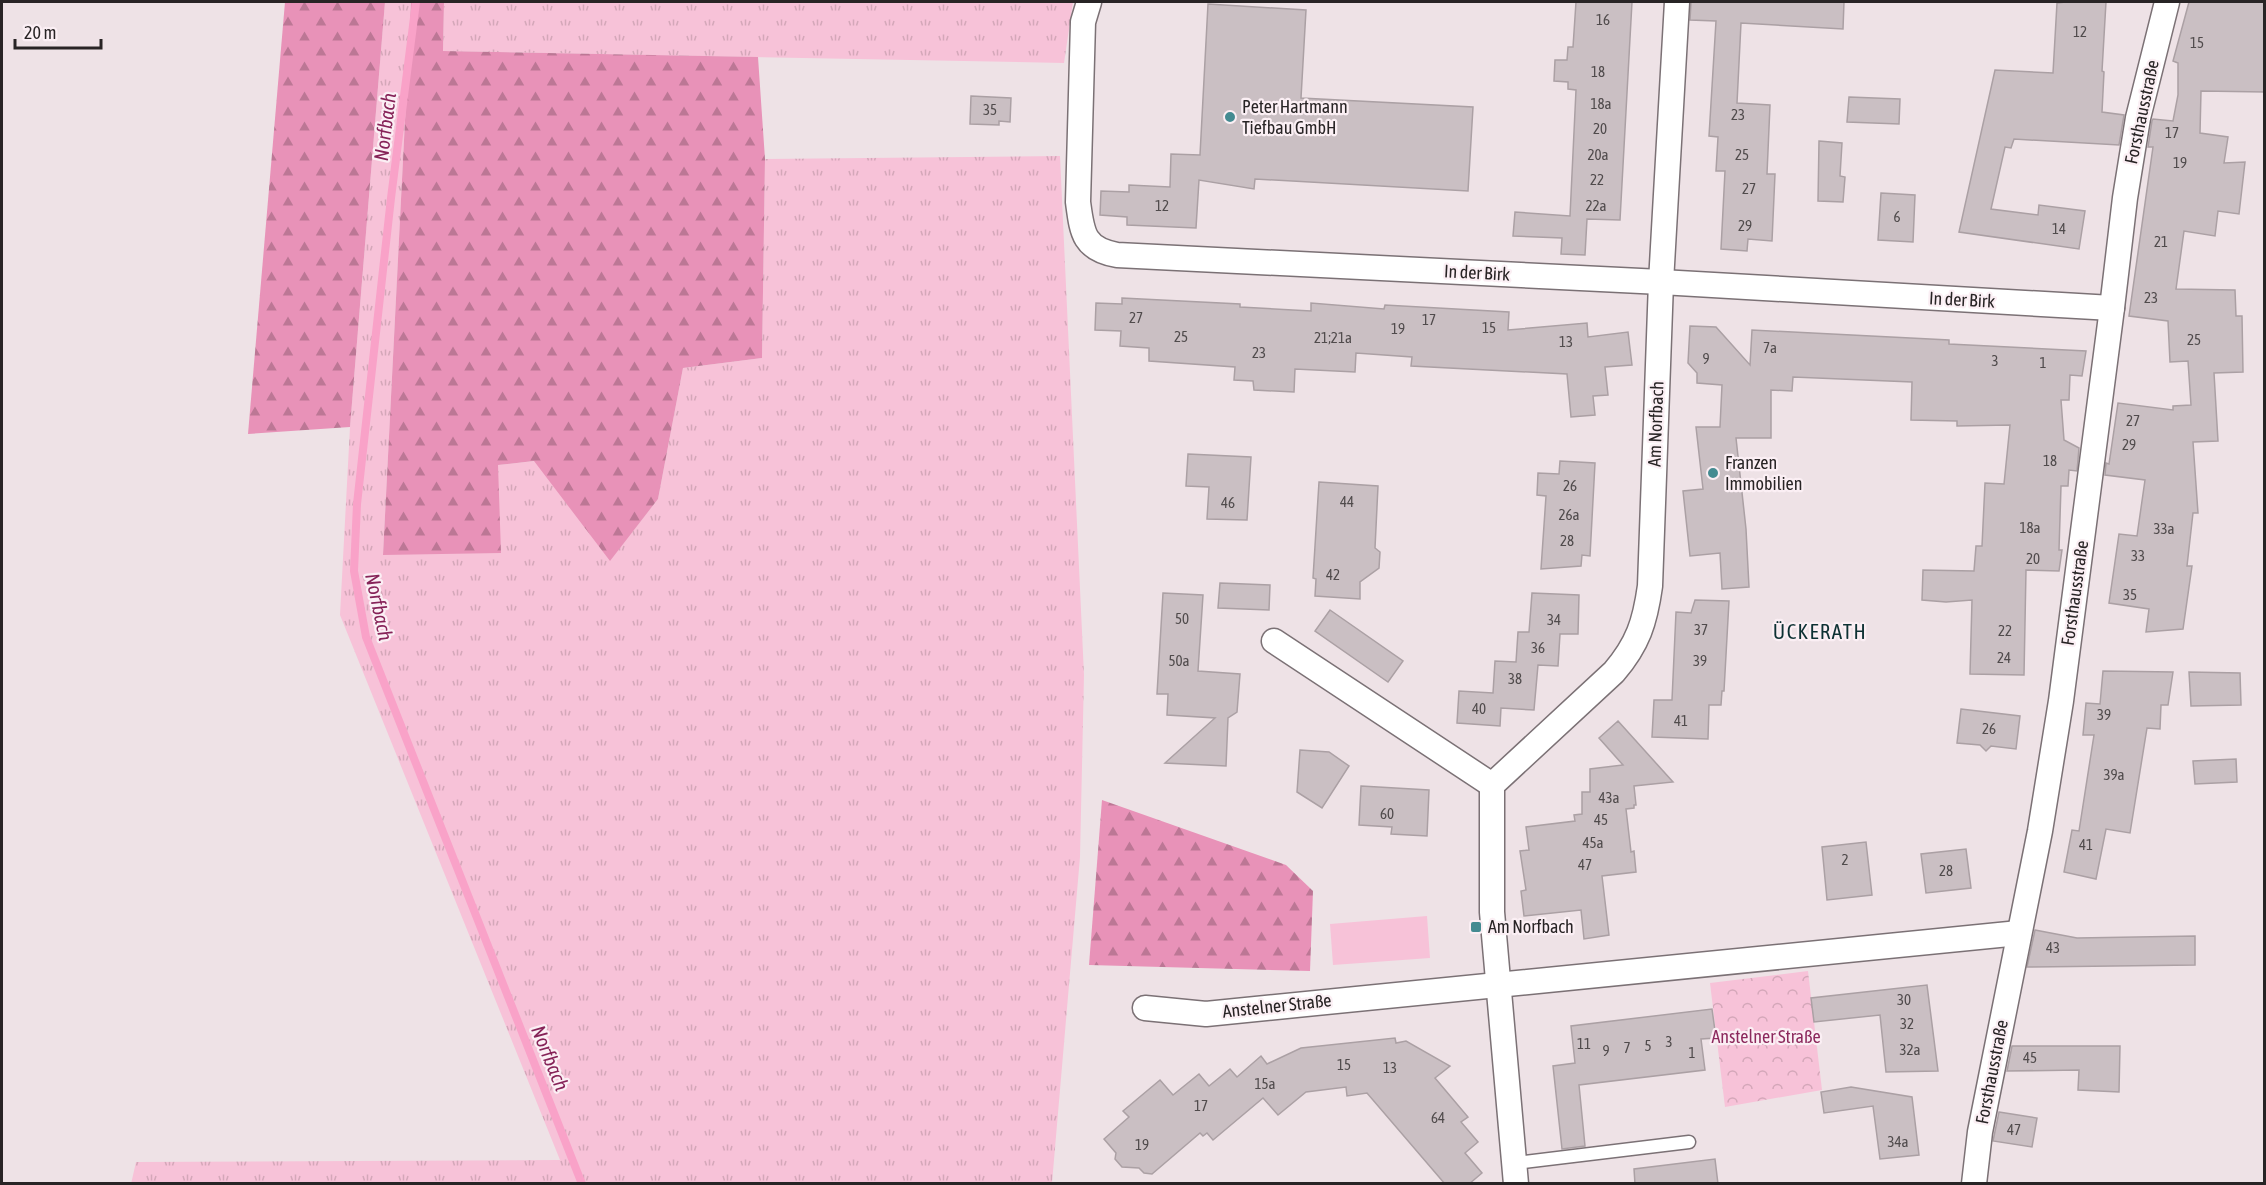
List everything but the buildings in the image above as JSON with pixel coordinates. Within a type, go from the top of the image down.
[{"type":"street","name":"In der Birk","points":[[1089,2],[1083,22],[1078,202],[1081,229],[1092,247],[1104,253],[2112,308]]},
{"type":"street","name":"Am Norfbach","points":[[1492,785],[1614,672],[1628,656],[1640,634],[1646,614],[1650,586],[1661,282],[1677,2]]},
{"type":"street","name":"Forsthausstraße","points":[[1974,1184],[1980,1132],[2040,831],[2061,702],[2125,198],[2138,118],[2167,2]]},
{"type":"street","points":[[1274,641],[1492,785],[1492,912],[1516,1173]]},
{"type":"street","name":"Anstelner Straße","points":[[1145,1008],[1206,1014],[1498,983],[2019,933]]},
{"type":"lane","points":[[1516,1173],[1689,1142]]},
{"type":"green space","points":[[285,2],[385,2],[350,427],[248,434]]},
{"type":"green space","points":[[385,2],[411,2],[383,555],[498,465],[535,461],[610,560],[658,499],[683,368],[762,358],[765,159],[1060,156],[1084,675],[1080,857],[1052,1183],[131,1184],[136,1162],[560,1160],[340,615],[350,427]]},
{"type":"green space","points":[[411,2],[444,2],[443,51],[758,57],[765,159],[762,358],[683,368],[658,499],[610,561],[534,461],[498,465],[501,553],[383,555]]},
{"type":"green space","points":[[444,2],[1073,2],[1064,63],[443,51]]},
{"type":"green space","points":[[1102,800],[1286,865],[1313,891],[1310,971],[1089,965]]},
{"type":"green space","points":[[1427,916],[1430,958],[1333,965],[1330,924]]},
{"type":"green space","name":"Anstelner Straße","points":[[1808,971],[1822,1090],[1725,1107],[1710,983]]},
{"type":"waterway","name":"Norfbach","points":[[416,2],[391,198],[357,504],[354,571],[366,637],[582,1184]]},
{"type":"place","name":"Peter Hartmann Tiefbau GmbH","points":[[1230,117]]},
{"type":"place","name":"Franzen Immobilien","points":[[1713,473]]},
{"type":"place","name":"Am Norfbach","points":[[1476,927]]},
{"type":"district","name":"ÜCKERATH","points":[[1820,632]]}]
